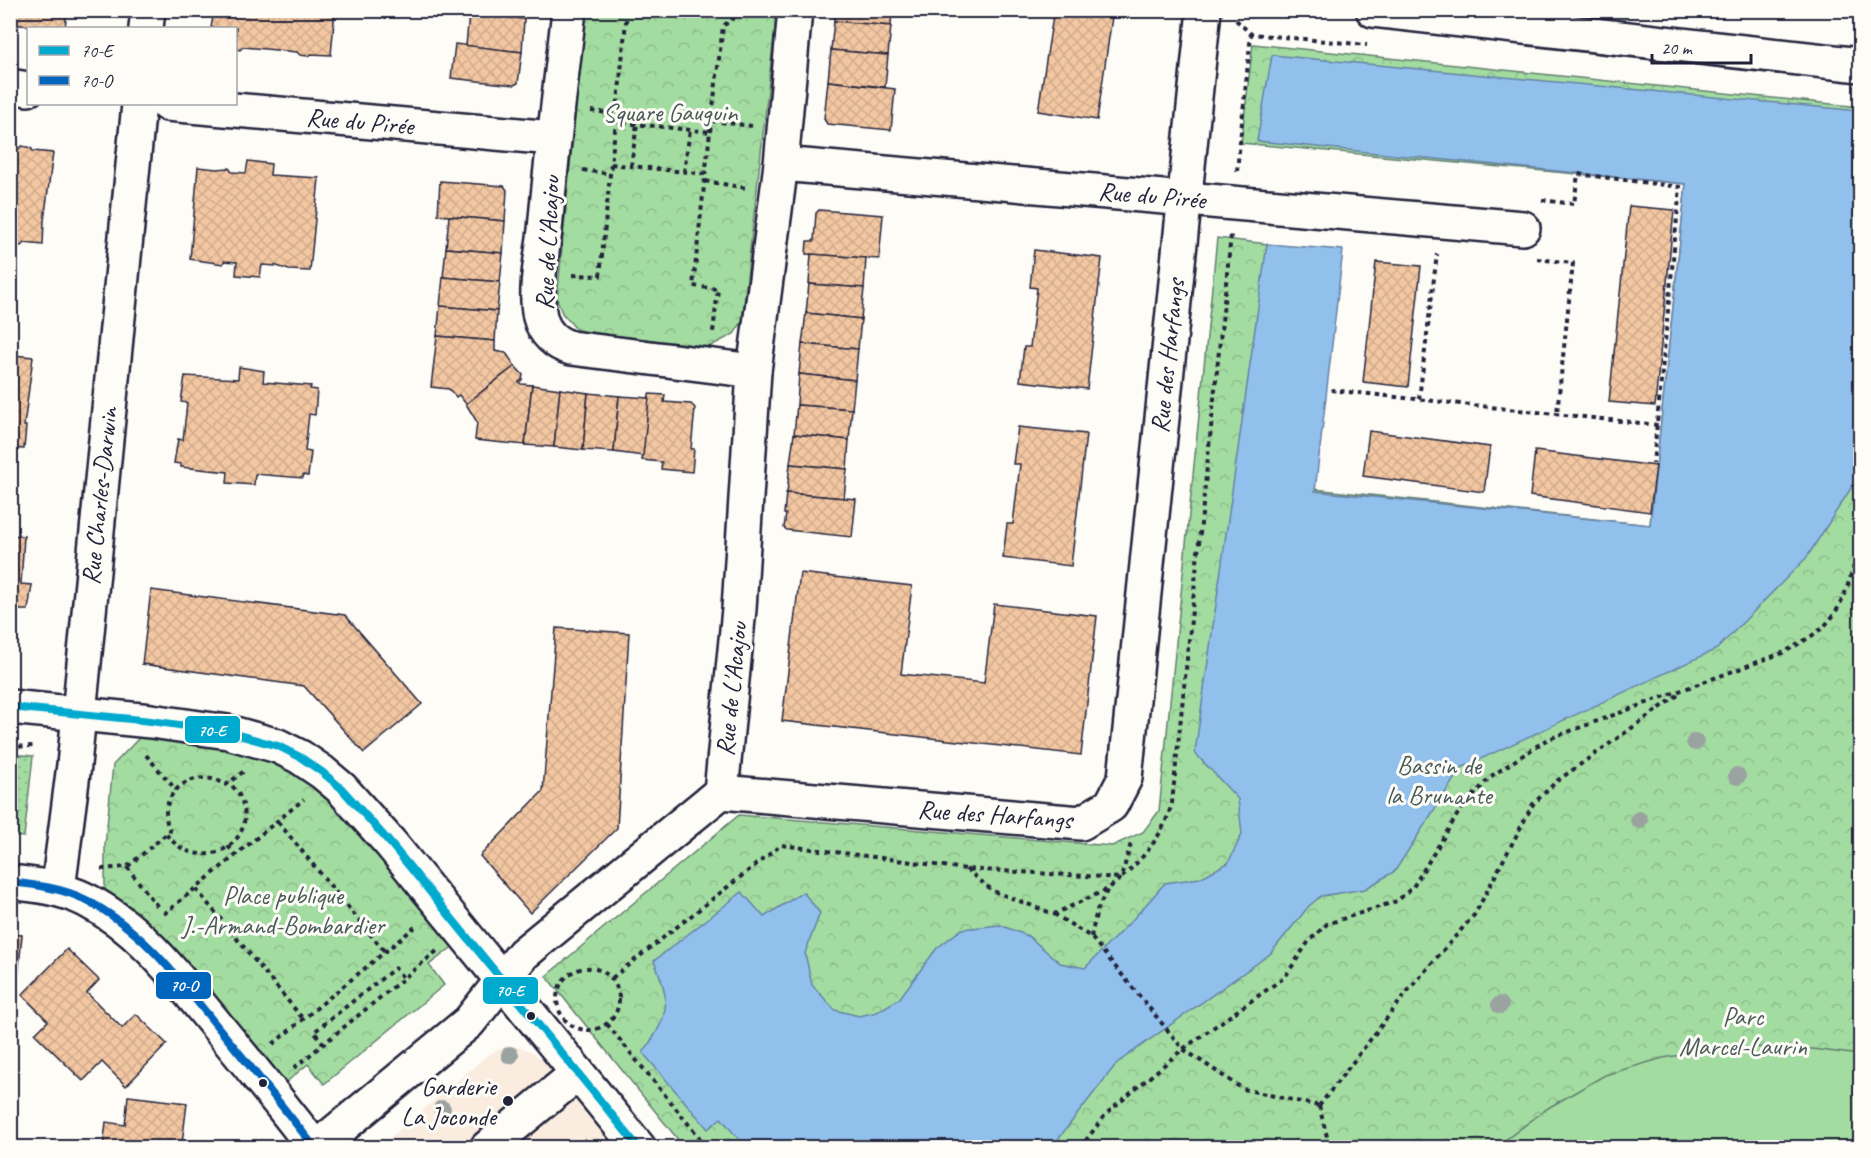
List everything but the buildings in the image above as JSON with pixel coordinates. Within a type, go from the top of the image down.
[{"type":"street","points":[[146,27],[148,10]]},
{"type":"street","name":"Rue de L'Acajou","points":[[568,10],[539,290],[540,317],[548,333],[561,345],[570,348],[754,371]]},
{"type":"street","name":"Rue de L'Acajou","points":[[721,792],[739,609],[754,371],[781,164],[795,10]]},
{"type":"street","name":"Rue des Harfangs","points":[[721,792],[1082,823],[1111,805],[1125,778],[1204,10]]},
{"type":"street","points":[[1373,10],[1860,65]]},
{"type":"street","points":[[10,86],[27,89]]},
{"type":"street","name":"Rue Charles-Darwin","points":[[58,889],[78,715],[139,105]]},
{"type":"street","name":"Rue du Pirée","points":[[178,105],[553,138]]},
{"type":"street","name":"Rue du Pirée","points":[[781,164],[1234,202],[1526,243]]},
{"type":"street","points":[[10,707],[151,721],[228,732],[278,746],[300,757],[328,778],[357,805],[639,1148]]},
{"type":"street","points":[[10,882],[58,889],[98,907],[145,944],[178,978],[316,1148],[469,1022],[524,954],[721,792]]},
{"type":"street","points":[[488,1148],[578,1073]]},
{"type":"path","points":[[572,284],[573,274],[600,276],[627,11],[620,10]]},
{"type":"path","points":[[713,339],[718,289],[693,286],[723,26],[744,10]]},
{"type":"path","points":[[1054,914],[1108,889],[1121,878],[1139,861],[1161,834],[1172,803],[1251,34]]},
{"type":"path","points":[[583,111],[617,114]]},
{"type":"path","points":[[712,121],[753,126]]},
{"type":"path","points":[[616,122],[711,132]]},
{"type":"path","points":[[631,166],[637,124]]},
{"type":"path","points":[[684,172],[690,130]]},
{"type":"path","points":[[611,164],[705,174]]},
{"type":"path","points":[[578,170],[610,174]]},
{"type":"path","points":[[1539,200],[1574,204],[1578,174],[1680,187],[1653,464]]},
{"type":"path","points":[[705,181],[750,189]]},
{"type":"path","points":[[1526,243],[1573,263],[1557,414]]},
{"type":"path","points":[[1419,399],[1437,248]]},
{"type":"path","points":[[1331,390],[1658,425]]},
{"type":"path","points":[[1080,1148],[1106,1114],[1183,1049],[1285,977],[1309,941],[1327,924],[1397,901],[1413,887],[1459,812],[1490,777],[1546,740],[1785,652],[1828,622],[1846,592],[1860,545]]},
{"type":"path","points":[[1319,1106],[1411,987],[1474,914],[1533,804],[1557,781],[1687,689]]},
{"type":"path","points":[[10,747],[33,746]]},
{"type":"path","points":[[142,750],[176,790]]},
{"type":"path","points":[[98,869],[127,867],[170,831],[167,804],[176,790],[185,783],[201,777],[219,780],[226,785],[252,765]]},
{"type":"path","points":[[166,834],[186,852],[198,855],[219,853],[228,846],[237,838],[242,829],[244,811],[240,796],[229,782]]},
{"type":"path","points":[[164,914],[296,807]]},
{"type":"path","points":[[278,822],[385,951]]},
{"type":"path","points":[[1121,878],[1132,840]]},
{"type":"path","points":[[612,978],[781,845],[966,869],[1121,878]]},
{"type":"path","points":[[228,846],[236,856]]},
{"type":"path","points":[[966,869],[993,891],[1054,914],[1091,937],[1183,1049],[1243,1089],[1319,1106]]},
{"type":"path","points":[[196,888],[303,1019]]},
{"type":"path","points":[[1091,937],[1097,910],[1108,889]]},
{"type":"path","points":[[272,1045],[417,925]]},
{"type":"path","points":[[296,1074],[292,1070],[438,950],[442,954]]},
{"type":"path","points":[[324,1044],[314,1032],[395,968],[404,978]]},
{"type":"path","points":[[584,968],[594,969],[612,978],[620,997],[619,1007],[607,1024],[598,1029],[577,1029],[562,1016],[557,1006],[557,996],[560,985],[574,971],[584,968]]},
{"type":"path","points":[[607,1024],[708,1148]]},
{"type":"path","points":[[1319,1106],[1330,1148]]},
{"type":"shaded area","name":"Garderie La Joconde","points":[[510,1046],[523,1048],[542,1060],[547,1057],[621,1148],[378,1148],[482,1060],[496,1050]]},
{"type":"green space","name":"Square Gauguin","points":[[585,11],[775,11],[742,322],[734,334],[709,347],[578,331],[562,313],[557,299]]},
{"type":"green space","name":"Bassin de la Brunante","points":[[1253,44],[1860,107],[1860,1147],[684,1147],[546,976],[739,815],[1112,846],[1143,832],[1159,811],[1217,238],[1267,244],[1314,489],[1650,525],[1686,184],[1241,143]]},
{"type":"green space","name":"Place publique J.-Armand-Bombardier","points":[[141,736],[181,737],[267,757],[298,773],[338,806],[455,945],[429,965],[444,985],[324,1084],[308,1064],[284,1084],[105,895],[105,846],[113,765]]},
{"type":"green space","points":[[10,754],[33,756],[24,837],[11,836]]},
{"type":"green space","points":[[1765,1047],[1804,1048],[1860,1055],[1860,1147],[1496,1147],[1548,1108],[1605,1075],[1663,1058],[1705,1051]]},
{"type":"water","name":"Bassin de la Brunante","points":[[1272,55],[1860,111],[1860,474],[1807,557],[1717,649],[1461,768],[1395,871],[1365,889],[1321,896],[1309,906],[1270,954],[1117,1063],[1052,1147],[745,1147],[721,1118],[708,1129],[643,1053],[663,1019],[665,1009],[664,988],[654,961],[742,892],[764,917],[803,892],[820,913],[805,953],[812,985],[835,1010],[859,1016],[877,1012],[899,999],[937,948],[962,929],[1000,925],[1028,936],[1060,963],[1085,968],[1165,883],[1200,878],[1228,863],[1242,834],[1238,799],[1195,753],[1267,244],[1343,250],[1315,491],[1650,525],[1686,184],[1257,141]]},
{"type":"transit line","name":"70-E","points":[[10,707],[151,721],[228,732],[278,746],[322,772],[341,788],[391,844],[639,1148]]},
{"type":"transit line","name":"70-O","points":[[10,882],[49,888],[77,896],[106,912],[142,940],[188,990],[315,1148]]},
{"type":"place","name":"Garderie La Joconde","points":[[508,1101]]},
{"type":"park label","name":"Parc Marcel-Laurin","points":[[1743,1031]]}]
